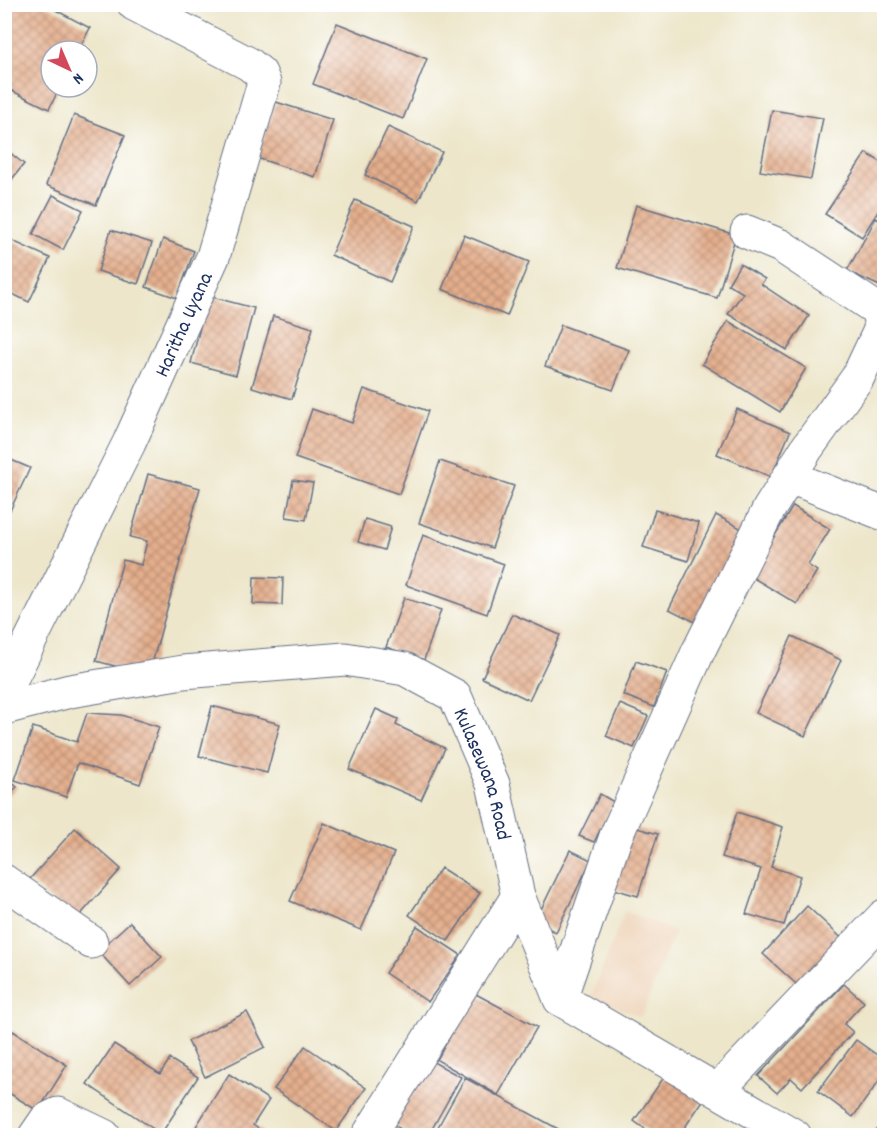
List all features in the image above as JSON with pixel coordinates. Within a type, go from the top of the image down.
[{"type":"street","name":"Haritha Uyana","points":[[4,693],[129,443],[213,257],[264,83],[260,73],[249,64],[134,4]]},
{"type":"street","points":[[747,232],[781,246],[878,310],[881,328],[858,377],[807,448],[769,509],[698,652],[616,836],[560,999],[795,1136]]},
{"type":"street","points":[[790,477],[885,514]]},
{"type":"street","name":"Kulasewana Road","points":[[4,708],[70,691],[183,672],[345,659],[405,669],[455,696],[493,784],[518,896],[560,999]]},
{"type":"street","points":[[4,881],[90,942]]},
{"type":"street","points":[[368,1136],[518,896]]},
{"type":"street","points":[[718,1090],[885,916]]},
{"type":"street","points":[[35,1136],[46,1120],[58,1114],[104,1136]]},
{"type":"shaded area","points":[[625,911],[675,931],[641,1017],[591,997]]},
{"type":"building","points":[[14,4],[44,4],[90,28],[84,39],[39,39],[39,99],[54,99],[49,109],[4,87],[4,24]]},
{"type":"building","points":[[337,23],[427,59],[403,119],[313,84]]},
{"type":"building","points":[[276,102],[333,120],[315,177],[257,158]]},
{"type":"building","points":[[772,110],[823,118],[811,179],[760,171]]},
{"type":"building","points":[[74,115],[125,135],[96,205],[46,185]]},
{"type":"building","points":[[388,127],[442,152],[418,201],[365,175]]},
{"type":"building","points":[[4,148],[24,164],[4,189]]},
{"type":"building","points":[[866,153],[884,164],[884,202],[862,237],[825,214]]},
{"type":"building","points":[[53,195],[83,210],[63,250],[33,234]]},
{"type":"building","points":[[355,200],[414,226],[390,282],[331,255]]},
{"type":"building","points":[[636,205],[736,235],[717,298],[617,268]]},
{"type":"building","points":[[876,218],[884,223],[884,288],[847,271]]},
{"type":"building","points":[[111,230],[152,243],[138,284],[98,271]]},
{"type":"building","points":[[464,235],[529,262],[507,316],[442,289]]},
{"type":"building","points":[[4,237],[50,258],[29,302],[4,290]]},
{"type":"building","points":[[163,239],[194,251],[177,298],[146,287]]},
{"type":"building","points":[[740,264],[765,279],[761,284],[809,316],[787,350],[728,314],[743,293],[728,284]]},
{"type":"building","points":[[208,296],[254,308],[236,375],[191,363]]},
{"type":"building","points":[[273,316],[313,328],[292,399],[252,387]]},
{"type":"building","points":[[728,321],[806,368],[780,412],[702,364]]},
{"type":"building","points":[[561,325],[629,350],[613,390],[545,366]]},
{"type":"building","points":[[364,389],[428,411],[399,494],[295,458],[312,409],[352,423]]},
{"type":"building","points":[[737,409],[790,432],[771,477],[717,454]]},
{"type":"building","points":[[4,457],[30,468],[7,517],[4,516]]},
{"type":"building","points":[[440,461],[514,486],[492,548],[419,523]]},
{"type":"building","points":[[148,474],[200,488],[149,675],[96,661],[123,560],[141,565],[147,541],[130,537]]},
{"type":"building","points":[[293,480],[313,483],[306,520],[286,517]]},
{"type":"building","points":[[793,506],[830,529],[808,565],[817,571],[797,604],[750,576]]},
{"type":"building","points":[[655,510],[699,523],[688,561],[643,547]]},
{"type":"building","points":[[716,515],[744,530],[697,623],[669,609]]},
{"type":"building","points":[[365,519],[391,527],[384,550],[358,542]]},
{"type":"building","points":[[423,535],[504,564],[487,614],[406,585]]},
{"type":"building","points":[[254,577],[283,578],[282,605],[253,604]]},
{"type":"building","points":[[404,598],[441,610],[424,660],[386,647]]},
{"type":"building","points":[[512,614],[560,635],[529,700],[482,678]]},
{"type":"building","points":[[792,636],[841,660],[805,736],[756,713]]},
{"type":"building","points":[[636,661],[667,672],[654,707],[623,695]]},
{"type":"building","points":[[620,704],[648,716],[634,748],[606,736]]},
{"type":"building","points":[[212,706],[280,724],[267,773],[199,756]]},
{"type":"building","points":[[376,709],[398,719],[396,725],[445,748],[421,800],[349,769]]},
{"type":"building","points":[[87,713],[121,715],[159,727],[140,784],[78,763],[66,797],[15,780],[33,727],[77,742]]},
{"type":"building","points":[[4,775],[17,787],[4,799]]},
{"type":"building","points":[[600,794],[614,802],[594,842],[579,836]]},
{"type":"building","points":[[737,812],[783,827],[771,867],[800,876],[784,925],[746,914],[761,869],[722,857]]},
{"type":"building","points":[[324,823],[394,853],[361,930],[290,901]]},
{"type":"building","points":[[630,826],[658,834],[638,896],[610,888]]},
{"type":"building","points":[[75,828],[121,869],[75,921],[29,880]]},
{"type":"building","points":[[570,850],[591,860],[556,932],[535,922]]},
{"type":"building","points":[[441,868],[480,893],[448,941],[409,915]]},
{"type":"building","points":[[807,906],[849,945],[805,992],[763,954]]},
{"type":"building","points":[[130,922],[162,957],[130,986],[98,951]]},
{"type":"building","points":[[417,926],[461,955],[428,1002],[385,973]]},
{"type":"building","points":[[844,984],[864,1002],[844,1024],[853,1032],[802,1088],[791,1078],[777,1093],[758,1076]]},
{"type":"building","points":[[474,993],[537,1027],[498,1095],[437,1060]]},
{"type":"building","points":[[247,1012],[265,1047],[205,1077],[188,1041]]},
{"type":"building","points":[[13,1031],[67,1065],[38,1111],[4,1090],[4,1045]]},
{"type":"building","points":[[856,1040],[884,1060],[884,1074],[853,1117],[818,1091]]},
{"type":"building","points":[[114,1044],[160,1074],[170,1059],[198,1077],[161,1134],[87,1084]]},
{"type":"building","points":[[305,1046],[366,1088],[336,1131],[274,1089]]},
{"type":"building","points":[[426,1058],[461,1077],[428,1136],[412,1136],[389,1122]]},
{"type":"building","points":[[229,1074],[269,1100],[253,1125],[269,1136],[190,1136]]},
{"type":"building","points":[[666,1074],[704,1099],[679,1136],[655,1136],[634,1121]]},
{"type":"building","points":[[465,1078],[571,1136],[433,1136]]},
{"type":"building","points":[[884,1121],[884,1136],[878,1136],[874,1133]]}]
